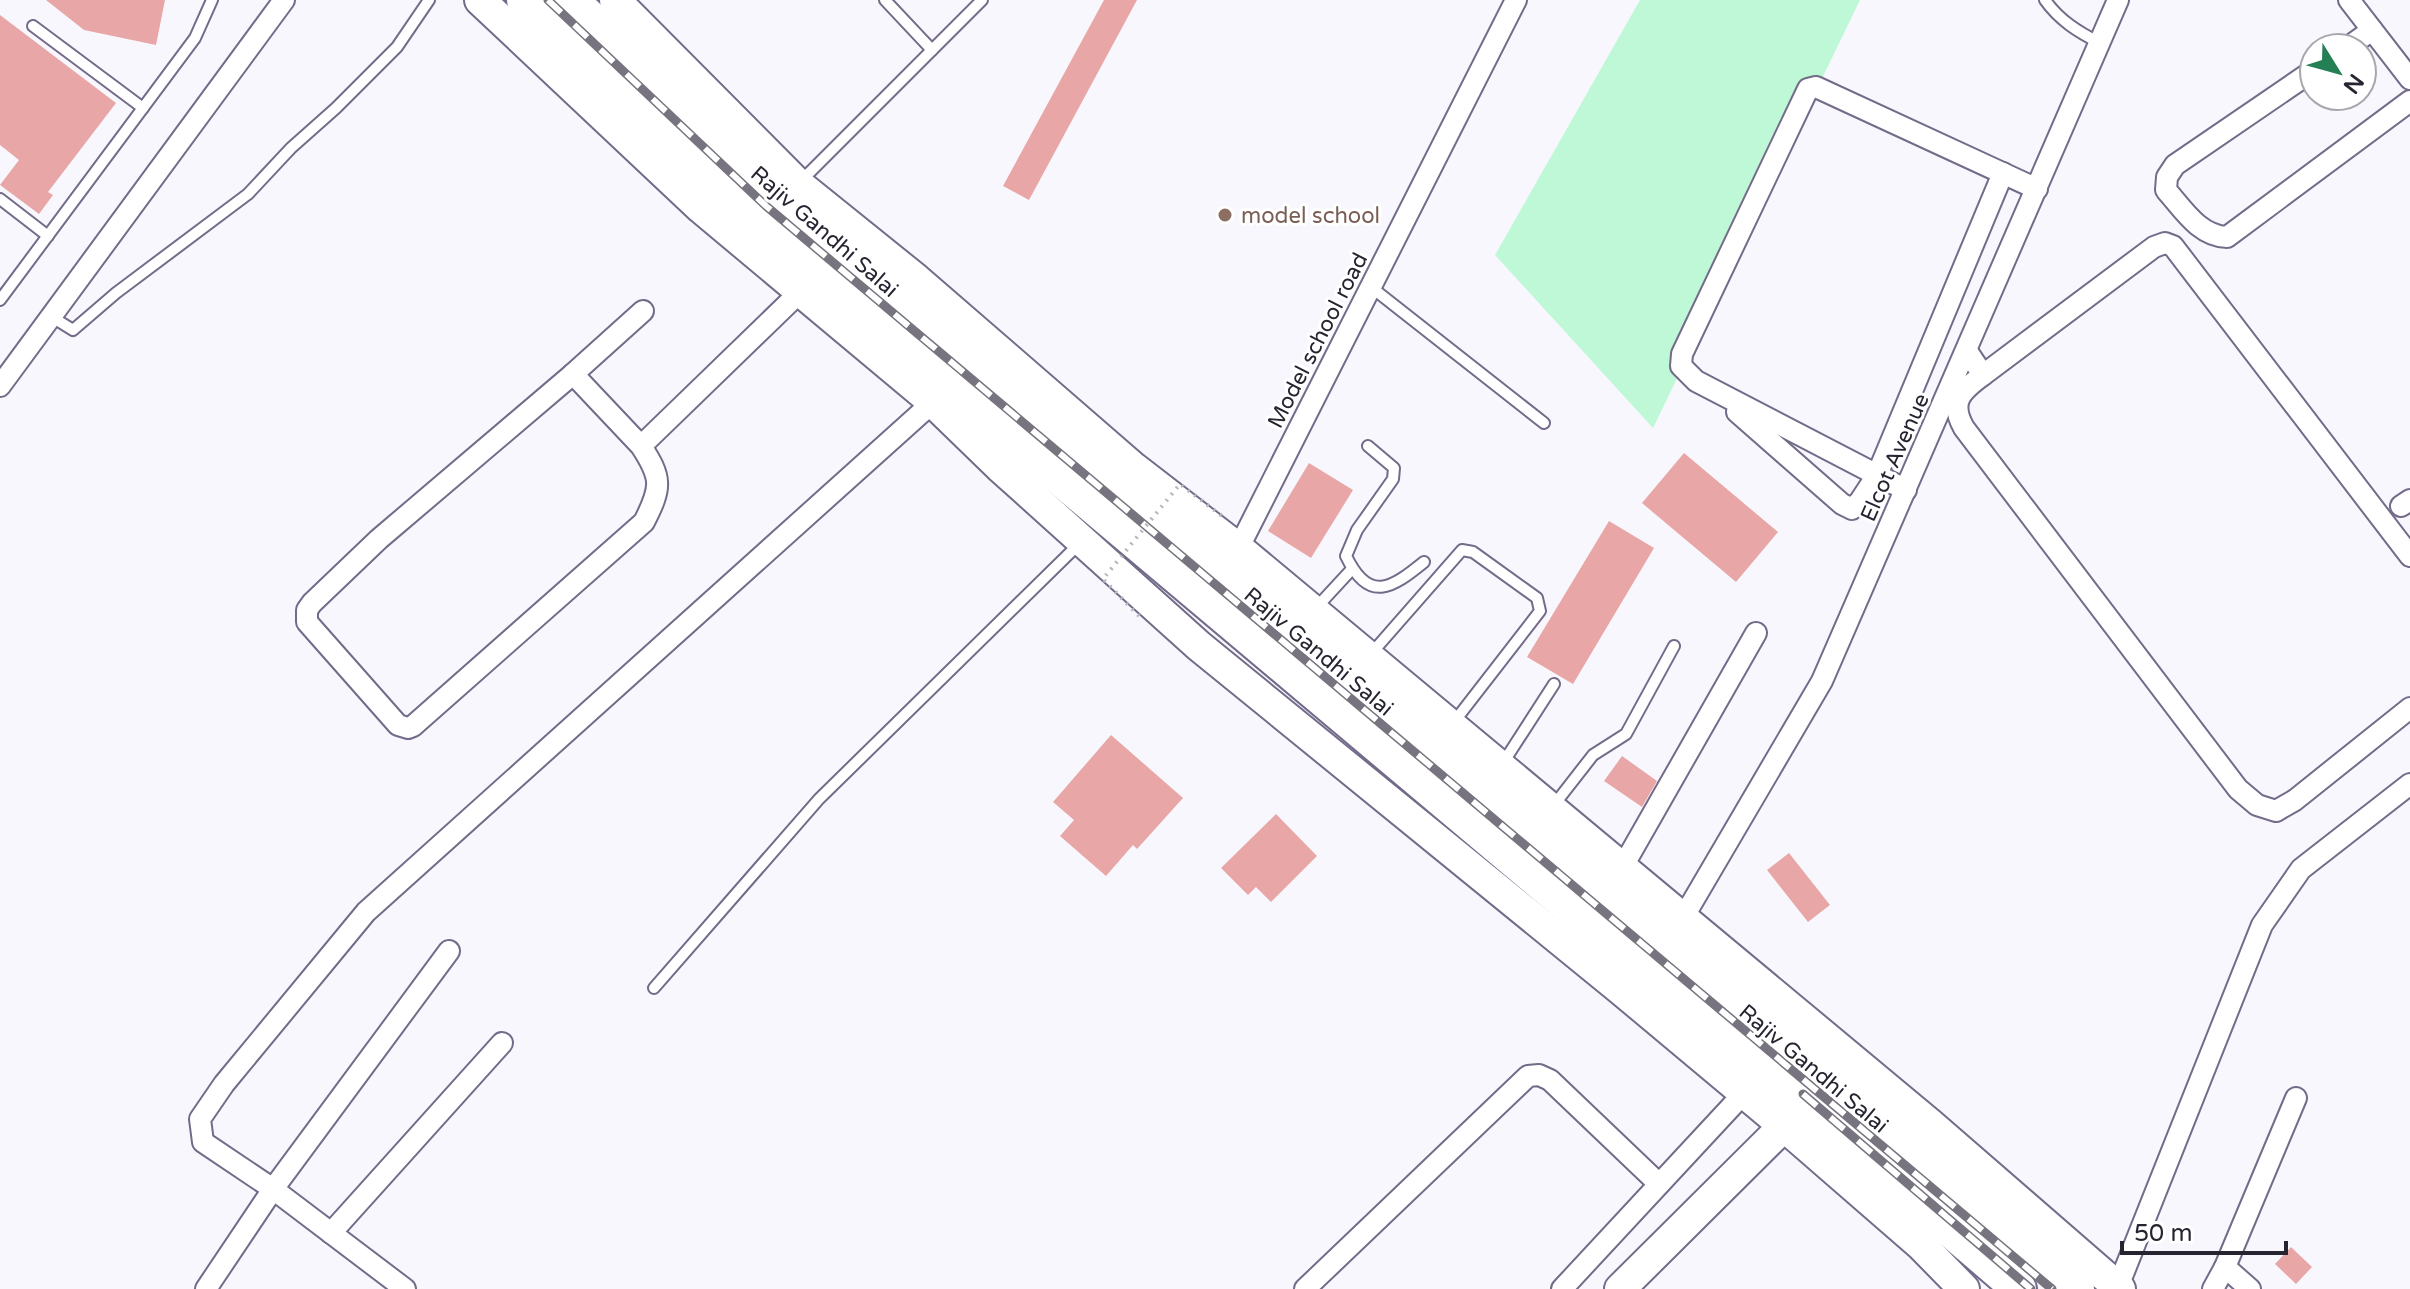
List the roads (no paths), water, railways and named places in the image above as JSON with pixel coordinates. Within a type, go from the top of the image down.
[{"type":"main road","name":"Rajiv Gandhi Salai","points":[[524,0],[941,394],[1278,687],[1516,862],[1866,1177],[1970,1247],[2019,1289]]},
{"type":"main road","name":"Rajiv Gandhi Salai","points":[[571,0],[791,191],[1544,822],[1572,864],[2077,1289]]},
{"type":"main road","points":[[1516,862],[1527,854],[1544,822]]},
{"type":"main road","points":[[1551,891],[1557,879],[1572,864]]},
{"type":"main road","points":[[1970,1247],[1994,1219]]},
{"type":"street","points":[[0,386],[284,0]]},
{"type":"street","points":[[480,0],[701,208],[799,293],[941,394],[1000,467],[1199,646],[1278,687],[1744,1093],[1784,1126],[1866,1177],[1922,1246],[1964,1289]]},
{"type":"street","points":[[615,0],[791,191]]},
{"type":"street","name":"Model school road","points":[[1232,561],[1516,0]]},
{"type":"street","name":"Elcot Avenue","points":[[1683,918],[1822,681],[2118,0]]},
{"type":"street","points":[[2349,0],[2410,79]]},
{"type":"street","points":[[2298,81],[2175,165],[2167,177],[2166,190],[2204,232],[2215,237],[2227,237],[2410,101]]},
{"type":"street","points":[[1906,490],[1696,381],[1681,366],[1682,354],[1808,89],[1816,87],[2037,189]]},
{"type":"street","points":[[1714,391],[1842,504],[1852,509],[1877,475],[2003,173]]},
{"type":"street","points":[[2410,556],[2173,246],[2165,243],[2154,247],[1961,394],[1956,414],[1964,428],[2238,789],[2257,805],[2276,811],[2295,800],[2410,708]]},
{"type":"street","points":[[641,446],[799,293]]},
{"type":"street","points":[[573,374],[641,446],[656,468],[658,484],[653,504],[644,522],[413,726],[403,728],[311,629],[307,622],[307,610],[379,539],[643,311]]},
{"type":"street","points":[[1967,351],[1983,375]]},
{"type":"street","points":[[405,1289],[273,1189],[203,1142],[200,1119],[224,1084],[366,912],[941,394]]},
{"type":"street","points":[[1232,561],[1314,611],[1500,768],[1544,822],[1622,868],[1930,1124],[2118,1288],[2262,925],[2301,869],[2410,784]]},
{"type":"street","points":[[1622,868],[1756,633]]},
{"type":"street","points":[[206,1289],[273,1189],[449,951]]},
{"type":"street","points":[[331,1233],[502,1043]]},
{"type":"street","points":[[1305,1289],[1528,1076],[1539,1075],[1550,1080],[1659,1184]]},
{"type":"street","points":[[1562,1289],[1744,1093]]},
{"type":"street","points":[[2213,1289],[2296,1098]]},
{"type":"street","points":[[1620,1289],[1784,1126]]},
{"type":"street","points":[[2225,1267],[2250,1289]]},
{"type":"lane","points":[[0,300],[195,38],[212,0]]},
{"type":"lane","points":[[52,317],[73,330],[116,293],[248,194],[291,148],[397,47],[429,0]]},
{"type":"lane","points":[[885,0],[932,50]]},
{"type":"lane","points":[[791,191],[982,0]]},
{"type":"lane","points":[[2045,0],[2054,13],[2100,43]]},
{"type":"lane","points":[[33,26],[143,108]]},
{"type":"lane","points":[[0,199],[48,236]]},
{"type":"lane","points":[[1371,287],[1544,423]]},
{"type":"lane","points":[[1368,446],[1394,468],[1393,479],[1357,530],[1346,556],[1352,569],[1367,583],[1382,589],[1397,584],[1424,562]]},
{"type":"lane","points":[[654,988],[819,799],[1083,540]]},
{"type":"lane","points":[[1368,657],[1462,550],[1473,552],[1537,598],[1540,611],[1450,726]]},
{"type":"lane","points":[[1314,611],[1352,569]]},
{"type":"lane","points":[[1544,822],[1593,755],[1626,734],[1674,646]]},
{"type":"lane","points":[[1500,768],[1554,684]]},
{"type":"railway","points":[[548,0],[766,206],[2052,1289]]},
{"type":"railway","points":[[1803,1094],[2031,1289]]},
{"type":"place","name":"model school","points":[[1225,215]]}]
